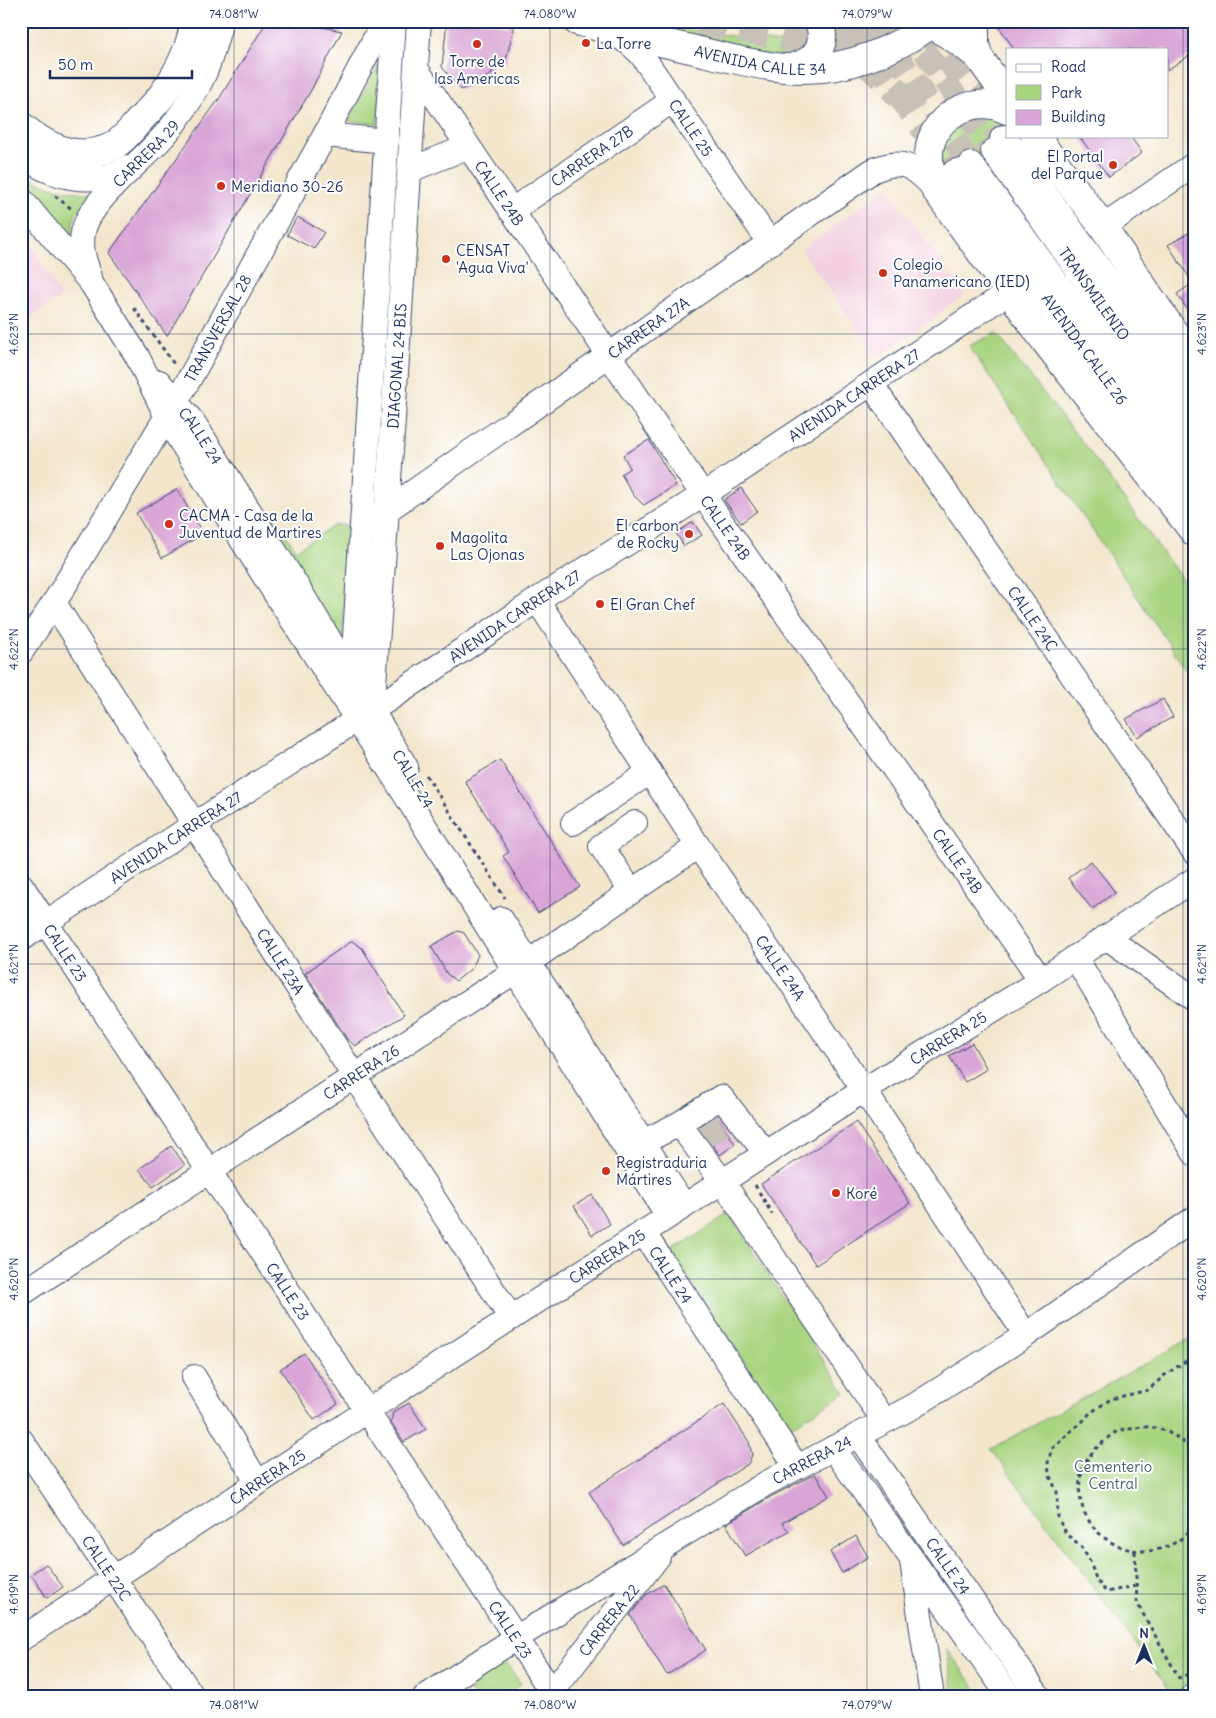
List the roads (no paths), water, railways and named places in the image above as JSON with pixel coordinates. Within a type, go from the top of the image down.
[{"type":"main road","points":[[21,126],[45,144],[66,152],[87,153],[109,148],[129,132],[165,92],[182,61],[193,35],[194,21]]},
{"type":"main road","points":[[786,68],[808,62],[819,50],[822,41],[822,29],[819,21]]},
{"type":"main road","points":[[975,21],[975,43],[978,56]]},
{"type":"main road","points":[[932,22],[978,56],[1006,96]]},
{"type":"main road","name":"AVENIDA CALLE 34","points":[[588,25],[753,63],[786,68],[830,67],[868,58],[908,40],[932,22]]},
{"type":"main road","points":[[1006,110],[1001,107],[976,104],[957,111],[946,118],[938,127],[930,147],[929,162],[954,175],[1008,292],[1195,532]]},
{"type":"main road","points":[[1036,138],[1103,227],[1195,364]]},
{"type":"main road","points":[[999,145],[1195,405]]},
{"type":"main road","name":"AVENIDA CALLE 26","points":[[954,175],[1195,499]]},
{"type":"street","name":"CARRERA 29","points":[[92,284],[83,254],[83,230],[87,221],[93,210],[110,189],[153,148],[172,126],[197,88],[210,60],[221,21]]},
{"type":"street","name":"TRANSVERSAL 28","points":[[21,652],[54,603],[171,409],[325,135],[384,21]]},
{"type":"street","name":"DIAGONAL 24 BIS","points":[[352,677],[394,21]]},
{"type":"street","name":"DIAGONAL 24 BIS","points":[[360,713],[387,510],[419,21]]},
{"type":"street","name":"CALLE 25","points":[[588,25],[628,42],[641,54],[770,242]]},
{"type":"street","name":"CALLE 24B","points":[[417,70],[467,147],[704,496],[1041,980]]},
{"type":"street","name":"CARRERA 27B","points":[[511,211],[673,100]]},
{"type":"street","points":[[325,135],[387,141]]},
{"type":"street","name":"TRANSMILENIO","points":[[999,145],[1195,435]]},
{"type":"street","points":[[410,170],[467,147]]},
{"type":"street","points":[[21,154],[51,172],[78,178],[101,177],[116,173],[142,158],[153,148]]},
{"type":"street","points":[[1103,227],[1195,164]]},
{"type":"street","name":"CARRERA 27A","points":[[363,527],[872,171],[884,166],[900,165],[913,168],[920,173],[954,175]]},
{"type":"street","name":"TRANSMILENIO","points":[[954,175],[1052,276],[1195,463]]},
{"type":"street","name":"CALLE 24","points":[[21,199],[92,284],[171,409],[273,590],[360,713],[676,1211]]},
{"type":"street","name":"AVENIDA CARRERA 27","points":[[21,939],[360,713],[704,496],[1008,292]]},
{"type":"street","name":"CALLE 24C","points":[[871,384],[1195,853]]},
{"type":"street","name":"CALLE 24","points":[[171,409],[193,422],[295,583],[352,677],[360,713]]},
{"type":"street","name":"CALLE 24A","points":[[538,600],[698,846],[864,1090],[1026,1335]]},
{"type":"street","name":"CALLE 23A","points":[[54,603],[354,1076],[511,1318]]},
{"type":"street","points":[[573,823],[650,772]]},
{"type":"street","points":[[631,891],[601,846],[634,823]]},
{"type":"street","name":"CARRERA 26","points":[[21,1294],[521,967],[698,846]]},
{"type":"street","name":"CARRERA 25","points":[[21,1639],[643,1232],[864,1090],[1041,980],[1195,879]]},
{"type":"street","name":"CALLE 23","points":[[21,885],[516,1638],[551,1695]]},
{"type":"street","points":[[1106,936],[1195,999]]},
{"type":"street","points":[[1075,957],[1195,1154]]},
{"type":"street","name":"CALLE 24","points":[[521,967],[643,1142],[676,1211]]},
{"type":"street","points":[[643,1142],[679,1124],[721,1097],[714,1130],[722,1181],[884,1421]]},
{"type":"street","points":[[679,1124],[714,1130],[766,1153]]},
{"type":"street","name":"CARRERA 24","points":[[425,1697],[516,1638],[765,1484],[914,1406],[1026,1335],[1195,1218]]},
{"type":"street","name":"CALLE 24","points":[[643,1232],[797,1467]]},
{"type":"street","points":[[194,1377],[258,1483]]},
{"type":"street","name":"CALLE 24","points":[[858,1435],[1039,1697]]},
{"type":"street","name":"CALLE 22C","points":[[21,1440],[192,1697]]},
{"type":"street","name":"CALLE 24","points":[[833,1448],[1010,1697]]},
{"type":"street","name":"CARRERA 22","points":[[551,1695],[669,1544]]},
{"type":"street","points":[[911,1557],[932,1697]]},
{"type":"tunnel","points":[[699,21],[838,46],[857,56],[872,68],[900,96]]},
{"type":"tunnel","points":[[849,21],[956,173]]},
{"type":"tunnel","points":[[873,21],[971,164]]},
{"type":"tunnel","points":[[904,21],[993,151]]},
{"type":"tunnel","points":[[924,21],[1004,139]]},
{"type":"tunnel","points":[[703,1137],[723,1125]]},
{"type":"place","name":"La Torre","points":[[586,43]]},
{"type":"place","name":"Torre de las Americas","points":[[477,44]]},
{"type":"place","name":"El Portal del Parque","points":[[1113,165]]},
{"type":"place","name":"Meridiano 30-26","points":[[221,186]]},
{"type":"place","name":"CENSAT 'Agua Viva'","points":[[446,259]]},
{"type":"place","name":"Colegio Panamericano (IED)","points":[[883,273]]},
{"type":"place","name":"CACMA - Casa de la Juventud de Martires","points":[[169,524]]},
{"type":"place","name":"El carbon de Rocky","points":[[689,534]]},
{"type":"place","name":"Magolita Las Ojonas","points":[[440,546]]},
{"type":"place","name":"El Gran Chef","points":[[600,604]]},
{"type":"place","name":"Registraduria Mártires","points":[[606,1171]]},
{"type":"place","name":"Koré","points":[[836,1193]]},
{"type":"park label","name":"Cementerio Central","points":[[1113,1474]]}]
